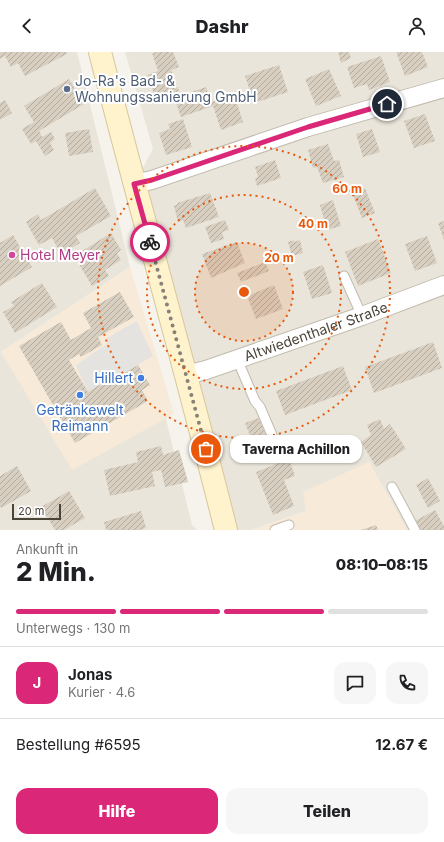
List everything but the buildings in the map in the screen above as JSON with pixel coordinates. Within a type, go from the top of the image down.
[{"type":"street","points":[[100,52],[226,530]]},
{"type":"street","points":[[134,184],[152,180],[308,127],[444,88]]},
{"type":"street","name":"Altwiedenthaler Straße","points":[[186,375],[238,359],[362,316],[444,285]]},
{"type":"lane","points":[[344,276],[362,316]]},
{"type":"lane","points":[[238,359],[255,401],[260,407],[272,435]]},
{"type":"lane","points":[[392,487],[415,530]]},
{"type":"lane","points":[[275,530],[289,525]]},
{"type":"shaded area","points":[[0,52],[77,52],[130,267],[1,352],[163,407],[192,525],[197,530],[0,530]]},
{"type":"shaded area","points":[[125,52],[444,52],[444,530],[407,530],[369,462],[306,511],[251,530],[226,530],[134,184],[153,149]]},
{"type":"shaded area","points":[[130,267],[174,414],[72,470],[1,352]]},
{"type":"shaded area","points":[[137,321],[153,356],[88,392],[76,365],[107,344],[107,338]]},
{"type":"shaded area","points":[[369,462],[407,530],[252,530],[306,511],[303,492]]},
{"type":"way so far","points":[[150,242],[206,449]]},
{"type":"place","name":"Jo-Ra's Bad- & Wohnungssanierung GmbH","points":[[67,89]]},
{"type":"place","name":"Hotel Meyer","points":[[12,255]]},
{"type":"place","name":"Hillert","points":[[141,378]]},
{"type":"place","name":"Getränkewelt Reimann","points":[[80,395]]},
{"type":"place","name":"Taverna Achillon","points":[[206,449]]},
{"type":"route","points":[[150,242],[134,184],[152,180],[308,127],[387,104]]}]
